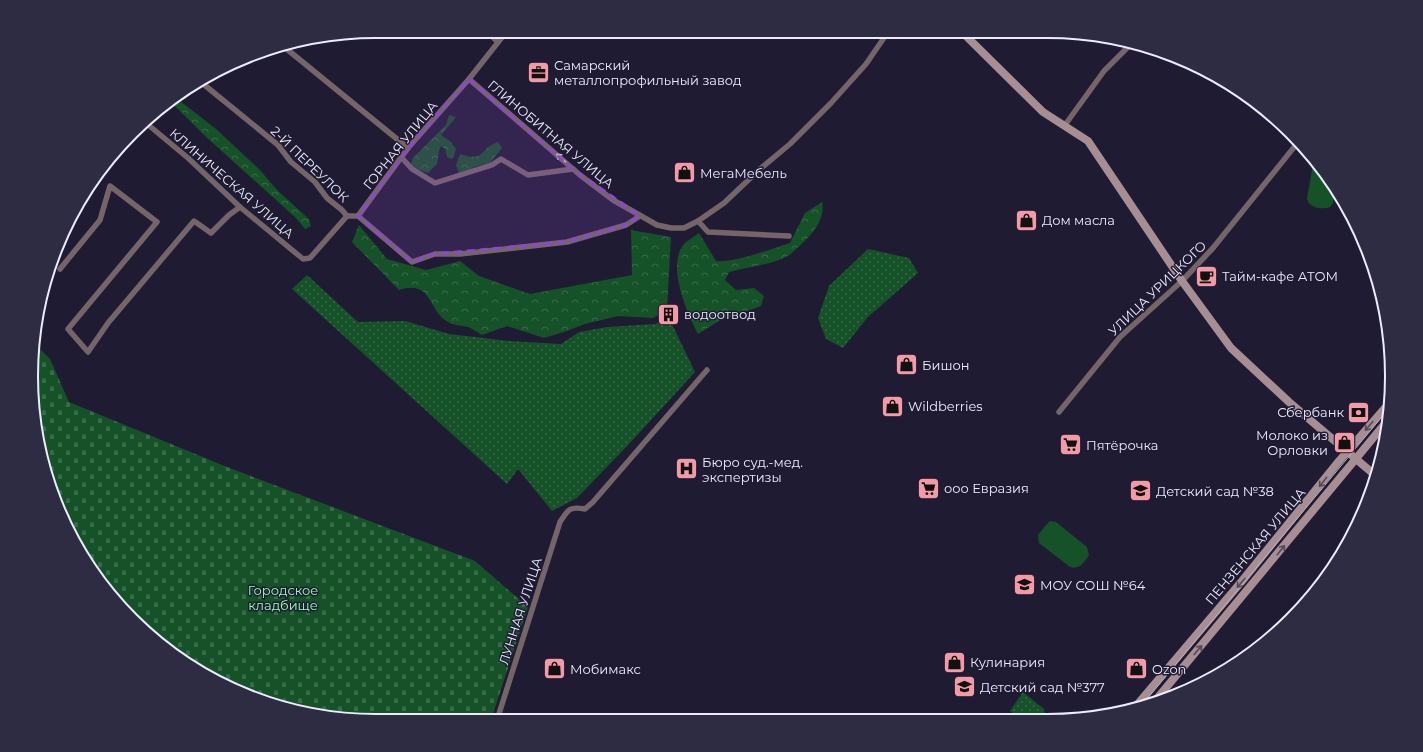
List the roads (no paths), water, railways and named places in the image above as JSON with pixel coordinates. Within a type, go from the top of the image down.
[{"type":"main road","points":[[968,38],[1043,112],[1088,141],[1182,281],[1231,348],[1289,402],[1371,471]]},
{"type":"main road","name":"ПЕНЗЕНСКАЯ УЛИЦА","points":[[1141,700],[1383,411]]},
{"type":"main road","name":"ПЕНЗЕНСКАЯ УЛИЦА","points":[[1161,694],[1381,429]]},
{"type":"street","points":[[494,38],[498,42]]},
{"type":"street","name":"ГОРНАЯ УЛИЦА","points":[[358,216],[400,157],[469,79],[501,38]]},
{"type":"street","name":"ГЛИНОБИТНАЯ УЛИЦА","points":[[469,79],[573,169],[613,200],[657,225],[671,228],[684,228],[698,221],[724,204],[760,169],[790,144],[831,104],[866,64],[884,38]]},
{"type":"street","points":[[1064,125],[1104,71],[1127,48]]},
{"type":"street","points":[[288,50],[408,148]]},
{"type":"street","name":"2-Й ПЕРЕУЛОК","points":[[204,85],[278,145],[291,162],[316,182],[328,198],[347,216]]},
{"type":"street","name":"КЛИНИЧЕСКАЯ УЛИЦА","points":[[149,126],[188,158],[240,207],[303,259],[310,258],[347,216]]},
{"type":"street","name":"УЛИЦА УРИЦКОГО","points":[[1059,412],[1120,337],[1182,281],[1213,248],[1295,146]]},
{"type":"street","points":[[400,157],[412,169],[435,183],[492,165],[501,159],[528,175],[573,169]]},
{"type":"street","points":[[60,269],[100,220],[110,186],[158,222],[68,329],[88,352],[108,323],[194,220],[211,233],[229,215],[240,207]]},
{"type":"street","points":[[347,216],[358,216],[412,262],[435,254],[460,254],[567,242],[626,225],[640,216]]},
{"type":"street","points":[[698,221],[708,232],[789,236]]},
{"type":"street","name":"ЛУННАЯ УЛИЦА","points":[[499,714],[560,522],[568,510],[575,507],[585,509],[593,502],[707,370]]},
{"type":"tram line","points":[[1148,698],[1382,416]]},
{"type":"place","name":"Самарский металлопрофильный завод","points":[[538,72]]},
{"type":"place","name":"МегаМебель","points":[[684,173]]},
{"type":"place","name":"Дом масла","points":[[1027,220]]},
{"type":"place","name":"Тайм-кафе АТОМ","points":[[1207,276]]},
{"type":"place","name":"водоотвод","points":[[668,314]]},
{"type":"place","name":"Бишон","points":[[906,365]]},
{"type":"place","name":"Wildberries","points":[[892,406]]},
{"type":"place","name":"Сбербанк","points":[[1359,412]]},
{"type":"place","name":"Молоко из Орловки","points":[[1344,442]]},
{"type":"place","name":"Пятёрочка","points":[[1070,445]]},
{"type":"place","name":"Бюро суд.-мед. экспертизы","points":[[687,469]]},
{"type":"place","name":"ооо Евразия","points":[[928,488]]},
{"type":"place","name":"Детский сад №38","points":[[1141,491]]},
{"type":"place","name":"МОУ СОШ №64","points":[[1025,585]]},
{"type":"place","name":"Кулинария","points":[[954,662]]},
{"type":"place","name":"Мобимакс","points":[[555,669]]},
{"type":"place","name":"Ozon","points":[[1137,669]]},
{"type":"place","name":"Детский сад №377","points":[[965,687]]},
{"type":"park label","name":"Городское кладбище","points":[[283,598]]}]
